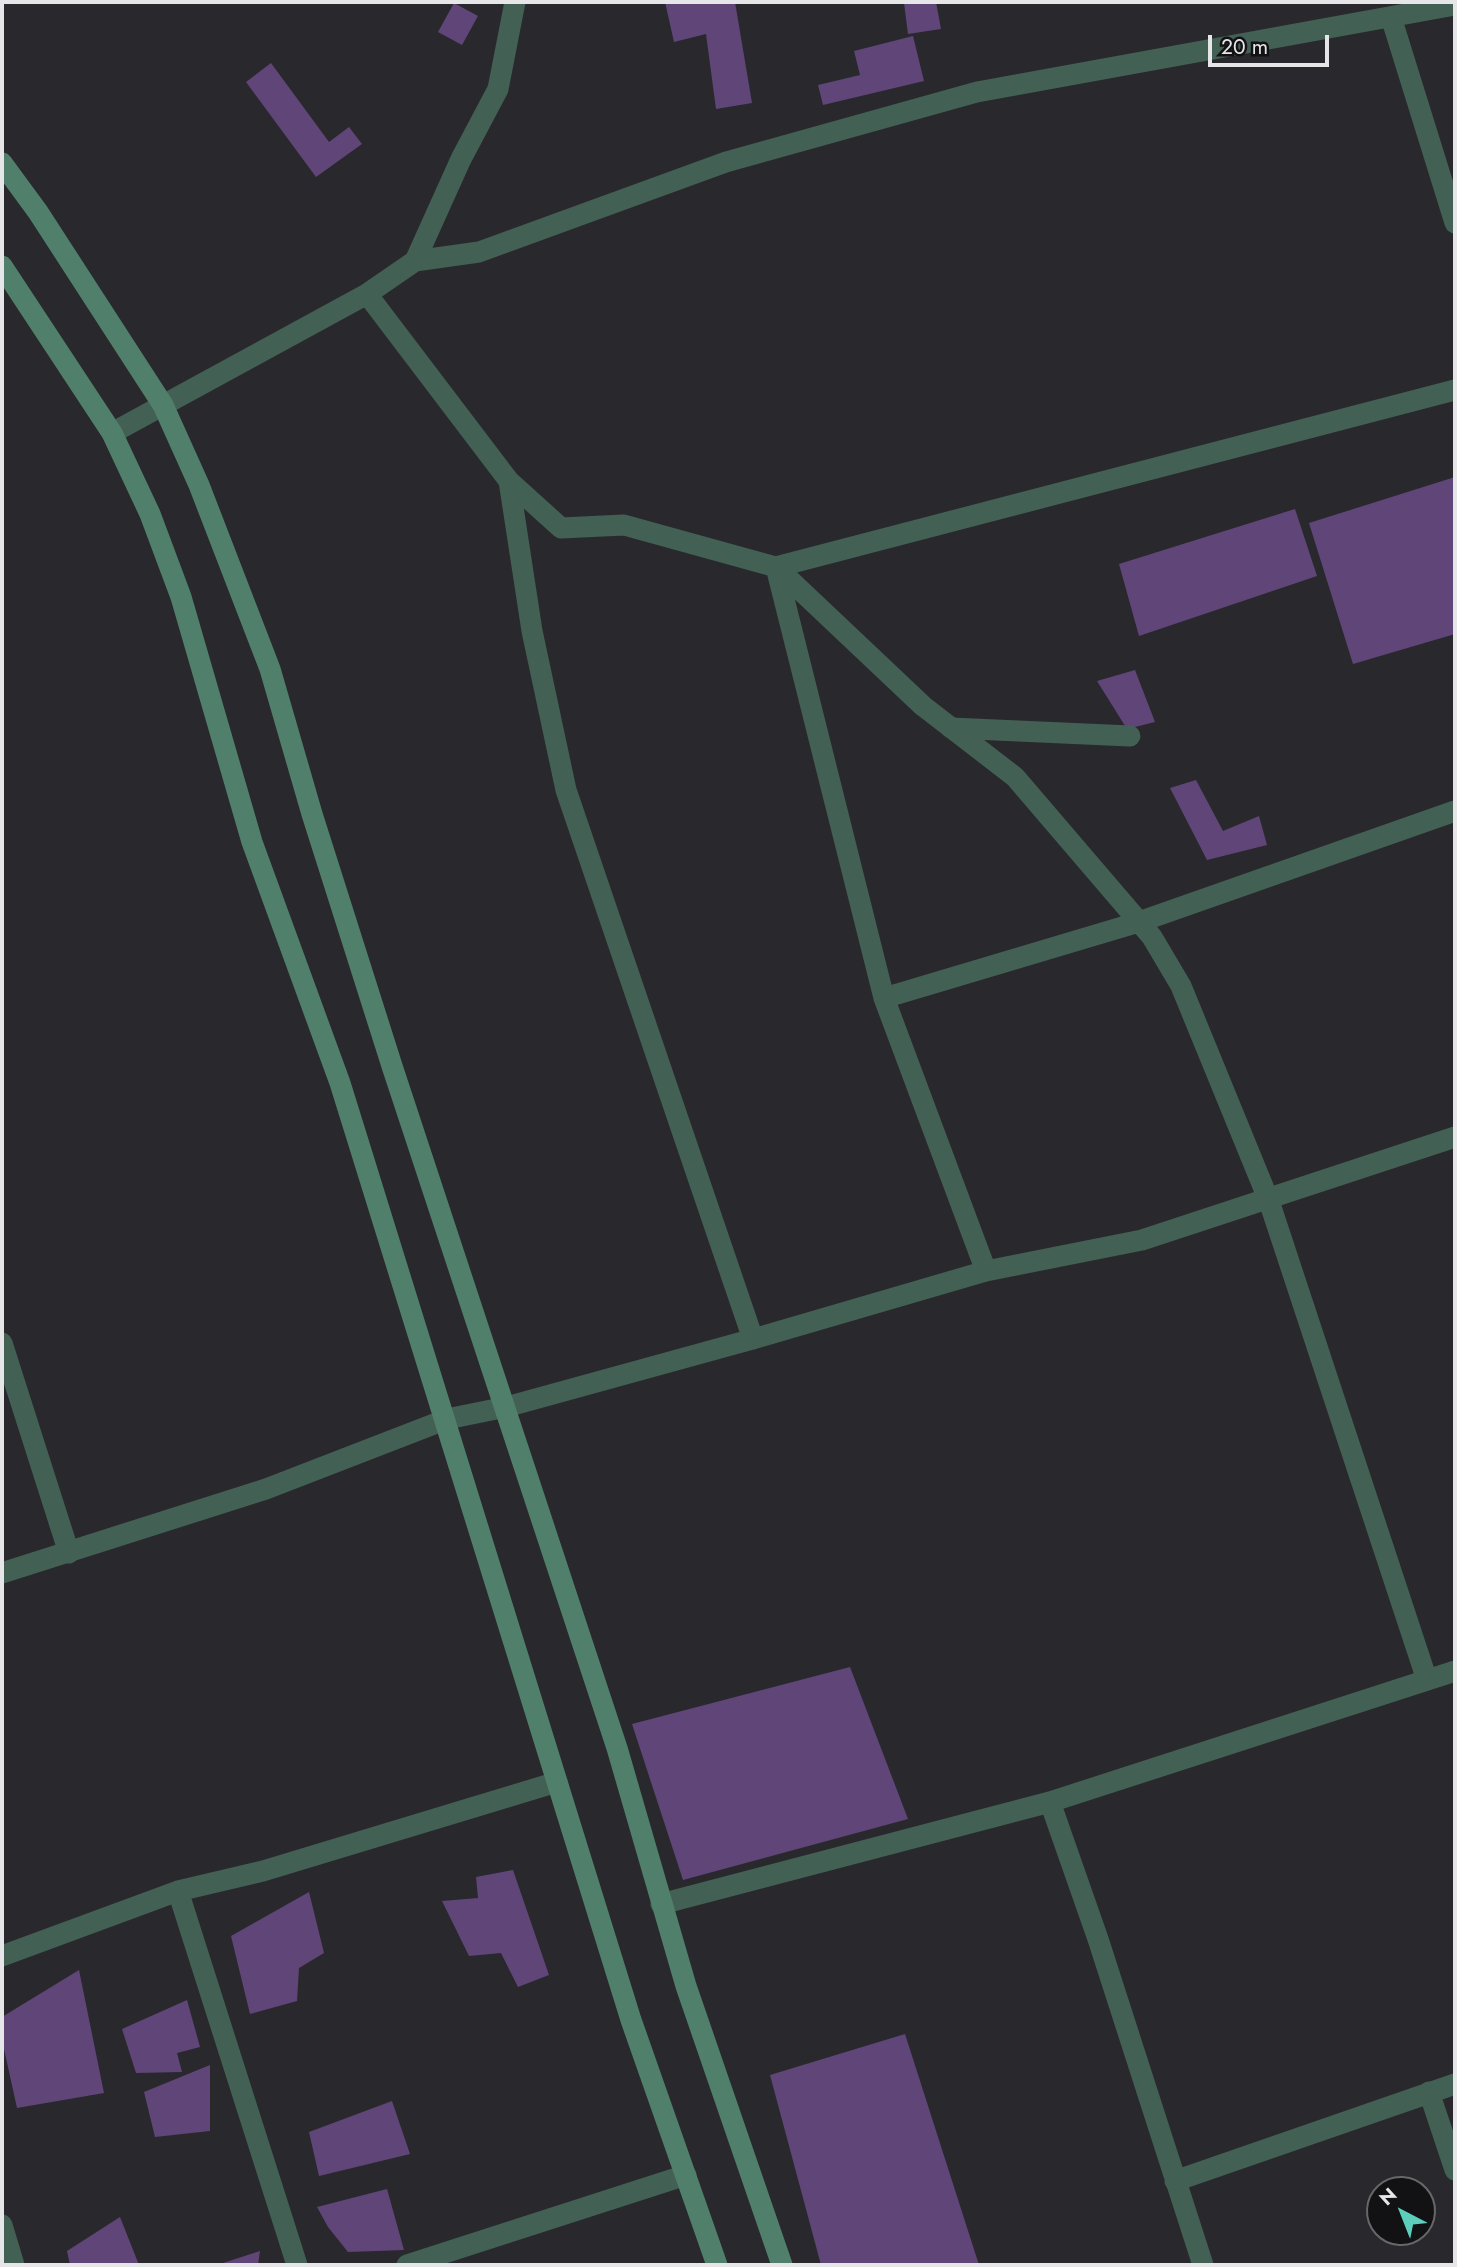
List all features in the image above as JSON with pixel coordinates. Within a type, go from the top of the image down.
[{"type":"main road","points":[[2,163],[163,405],[199,485],[270,669],[312,814],[388,1053],[617,1748],[661,1904],[782,2265]]},
{"type":"main road","points":[[2,266],[111,433],[150,514],[181,597],[252,842],[340,1083],[447,1419],[631,2020],[717,2265]]},
{"type":"street","points":[[415,261],[461,159],[498,89],[515,2]]},
{"type":"street","points":[[111,433],[367,294],[415,261],[479,252],[726,162],[977,92],[1455,5]]},
{"type":"street","points":[[1391,17],[1455,223]]},
{"type":"street","points":[[367,294],[509,481],[561,528],[624,524],[776,567],[923,706],[1015,777],[1153,937],[1181,986],[1269,1201],[1427,1680]]},
{"type":"street","points":[[776,567],[1455,390]]},
{"type":"street","points":[[509,481],[532,631],[566,790],[753,1339]]},
{"type":"street","points":[[776,567],[884,998],[986,1271]]},
{"type":"street","points":[[951,728],[1130,736]]},
{"type":"street","points":[[884,998],[1139,922],[1455,811]]},
{"type":"street","points":[[2,1573],[266,1489],[447,1419],[506,1407],[986,1271],[1142,1240],[1269,1201],[1455,1137]]},
{"type":"street","points":[[2,1343],[69,1553]]},
{"type":"street","points":[[661,1904],[1050,1802],[1455,1671]]},
{"type":"street","points":[[2,1956],[178,1891],[264,1871],[557,1782]]},
{"type":"street","points":[[1050,1802],[1098,1939],[1202,2265]]},
{"type":"street","points":[[178,1891],[297,2265]]},
{"type":"street","points":[[1175,2181],[1455,2084]]},
{"type":"street","points":[[1429,2092],[1455,2171]]},
{"type":"street","points":[[407,2265],[686,2175]]},
{"type":"street","points":[[2,2225],[14,2265]]},
{"type":"building","points":[[665,2],[735,2],[752,103],[716,109],[706,34],[674,42]]},
{"type":"building","points":[[936,2],[941,29],[908,34],[904,3]]},
{"type":"building","points":[[454,3],[478,16],[462,45],[438,32]]},
{"type":"building","points":[[913,36],[924,81],[823,105],[818,85],[860,75],[854,51]]},
{"type":"building","points":[[271,63],[329,142],[349,127],[362,144],[316,177],[246,82]]},
{"type":"building","points":[[1455,477],[1455,634],[1353,664],[1309,523]]},
{"type":"building","points":[[1295,509],[1317,576],[1139,636],[1119,564]]},
{"type":"building","points":[[1135,670],[1155,722],[1127,729],[1097,681]]},
{"type":"building","points":[[1196,780],[1223,831],[1259,816],[1267,845],[1207,860],[1170,788]]},
{"type":"building","points":[[850,1667],[908,1819],[683,1880],[632,1724]]},
{"type":"building","points":[[513,1870],[549,1975],[518,1987],[501,1953],[469,1956],[442,1901],[478,1898],[476,1877]]},
{"type":"building","points":[[309,1892],[324,1953],[299,1968],[297,2001],[250,2014],[231,1936]]},
{"type":"building","points":[[79,1970],[104,2093],[17,2108],[2,2040],[2,2017]]},
{"type":"building","points":[[187,2000],[200,2047],[177,2053],[182,2072],[136,2073],[122,2029]]},
{"type":"building","points":[[905,2034],[979,2265],[821,2265],[770,2075]]},
{"type":"building","points":[[210,2065],[210,2131],[155,2137],[144,2092]]},
{"type":"building","points":[[392,2101],[410,2154],[319,2176],[309,2132]]},
{"type":"building","points":[[387,2189],[404,2250],[348,2252],[328,2227],[317,2207]]},
{"type":"building","points":[[120,2217],[139,2265],[70,2265],[67,2251]]},
{"type":"building","points":[[260,2251],[258,2265],[217,2265]]}]
